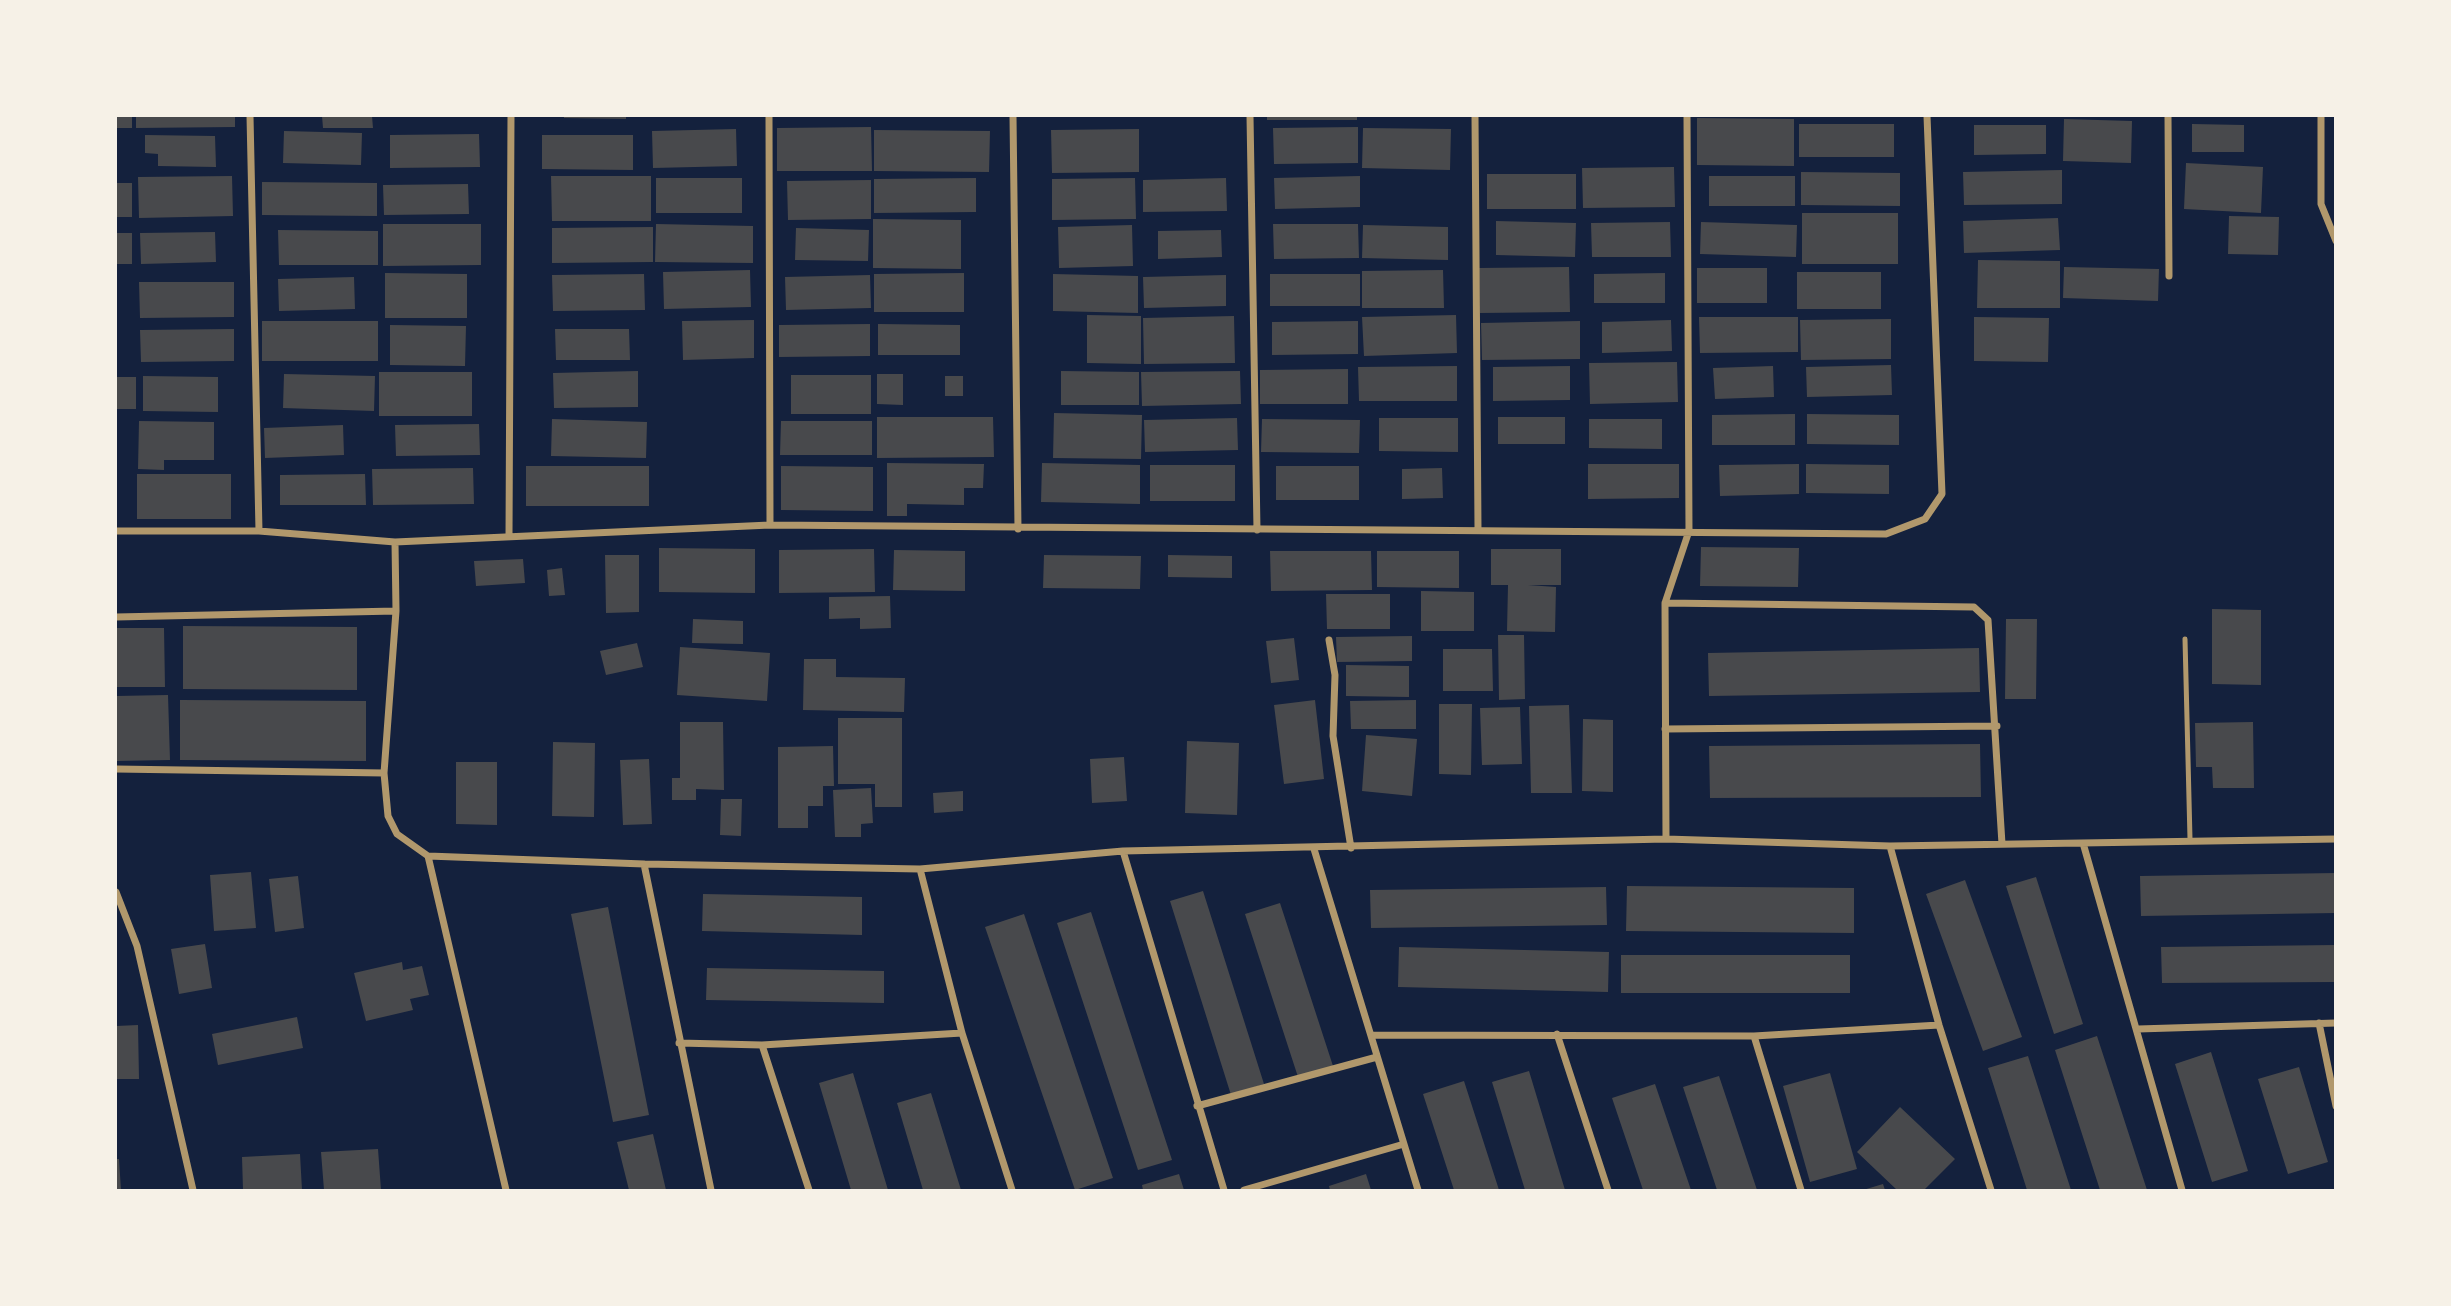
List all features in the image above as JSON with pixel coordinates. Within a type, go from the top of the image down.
[{"type":"street","points":[[250,116],[259,531]]},
{"type":"street","points":[[509,535],[511,116]]},
{"type":"street","points":[[769,116],[770,525]]},
{"type":"street","points":[[1013,116],[1018,529]]},
{"type":"street","points":[[1250,116],[1257,530]]},
{"type":"street","points":[[1475,116],[1478,529]]},
{"type":"street","points":[[1666,839],[1665,603],[1689,531],[1687,116]]},
{"type":"street","points":[[116,531],[259,531],[395,542],[770,525],[1886,534],[1924,519],[1942,494],[1927,116]]},
{"type":"street","points":[[2168,116],[2169,276]]},
{"type":"street","points":[[2321,116],[2322,204],[2336,241]]},
{"type":"street","points":[[395,542],[396,611],[384,773],[388,816],[397,834],[412,848],[428,856],[644,864],[920,869],[1123,851],[1314,849],[1666,839],[1890,846],[2190,839],[2336,839]]},
{"type":"street","points":[[1665,603],[1974,607],[1988,620],[1997,726],[2002,844]]},
{"type":"street","points":[[116,617],[396,611]]},
{"type":"street","points":[[1329,640],[1335,675],[1333,736],[1351,848]]},
{"type":"street","points":[[1665,729],[1997,726]]},
{"type":"street","points":[[116,769],[384,773]]},
{"type":"street","points":[[2083,843],[2182,1191]]},
{"type":"street","points":[[1890,846],[1939,1025],[1990,1191]]},
{"type":"street","points":[[1314,849],[1418,1191]]},
{"type":"street","points":[[1123,851],[1224,1191]]},
{"type":"street","points":[[428,856],[506,1191]]},
{"type":"street","points":[[644,864],[711,1191]]},
{"type":"street","points":[[920,869],[962,1033],[1012,1191]]},
{"type":"street","points":[[116,892],[137,946],[193,1191]]},
{"type":"street","points":[[2319,1023],[2336,1106]]},
{"type":"street","points":[[2138,1029],[2336,1023]]},
{"type":"street","points":[[1371,1035],[1754,1036],[1939,1025]]},
{"type":"street","points":[[679,1044],[762,1045],[962,1033]]},
{"type":"street","points":[[1557,1034],[1608,1191]]},
{"type":"street","points":[[1754,1036],[1801,1191]]},
{"type":"street","points":[[762,1045],[810,1191]]},
{"type":"street","points":[[1197,1106],[1377,1057]]},
{"type":"street","points":[[1244,1191],[1404,1144]]},
{"type":"lane","points":[[2185,639],[2190,839]]},
{"type":"building","points":[[116,116],[132,116],[132,128],[116,128]]},
{"type":"building","points":[[136,116],[235,116],[235,127],[136,128]]},
{"type":"building","points":[[322,116],[372,116],[373,128],[323,128]]},
{"type":"building","points":[[626,116],[626,119],[564,118]]},
{"type":"building","points":[[1267,116],[1357,116],[1357,120],[1267,120]]},
{"type":"building","points":[[1697,118],[1794,119],[1794,166],[1697,165]]},
{"type":"building","points":[[2064,119],[2132,121],[2131,163],[2063,161]]},
{"type":"building","points":[[1799,124],[1894,124],[1894,157],[1799,157]]},
{"type":"building","points":[[2192,124],[2244,125],[2244,152],[2192,152]]},
{"type":"building","points":[[1974,125],[2046,125],[2046,154],[1974,155]]},
{"type":"building","points":[[871,127],[872,171],[777,171],[777,128]]},
{"type":"building","points":[[1358,127],[1358,163],[1274,164],[1273,128]]},
{"type":"building","points":[[1363,128],[1451,129],[1450,170],[1362,168]]},
{"type":"building","points":[[736,129],[737,166],[653,168],[652,131]]},
{"type":"building","points":[[1139,129],[1139,172],[1052,173],[1051,130]]},
{"type":"building","points":[[874,130],[990,131],[989,172],[874,171]]},
{"type":"building","points":[[284,131],[362,133],[361,165],[283,163]]},
{"type":"building","points":[[479,134],[480,167],[390,168],[390,135]]},
{"type":"building","points":[[145,135],[215,136],[216,167],[158,166],[158,154],[145,153]]},
{"type":"building","points":[[542,135],[633,135],[633,170],[542,169]]},
{"type":"building","points":[[2186,163],[2263,167],[2261,213],[2184,209]]},
{"type":"building","points":[[1674,167],[1675,207],[1583,208],[1582,168]]},
{"type":"building","points":[[2062,170],[2062,204],[1964,205],[1963,172]]},
{"type":"building","points":[[1801,172],[1900,173],[1900,206],[1801,205]]},
{"type":"building","points":[[1487,174],[1576,174],[1576,209],[1487,209]]},
{"type":"building","points":[[232,176],[233,216],[139,218],[138,177]]},
{"type":"building","points":[[551,176],[651,176],[651,221],[552,221]]},
{"type":"building","points":[[1360,176],[1360,207],[1275,209],[1274,178]]},
{"type":"building","points":[[1709,176],[1795,176],[1795,206],[1709,206]]},
{"type":"building","points":[[656,178],[742,178],[742,213],[656,213]]},
{"type":"building","points":[[976,178],[976,212],[874,213],[874,179]]},
{"type":"building","points":[[1135,178],[1136,219],[1052,220],[1052,179]]},
{"type":"building","points":[[1226,178],[1227,211],[1143,212],[1143,180]]},
{"type":"building","points":[[871,180],[871,219],[788,220],[787,181]]},
{"type":"building","points":[[262,182],[377,183],[377,216],[262,215]]},
{"type":"building","points":[[116,183],[132,183],[132,217],[116,217]]},
{"type":"building","points":[[468,184],[469,214],[384,215],[383,185]]},
{"type":"building","points":[[1802,213],[1898,213],[1898,264],[1802,264]]},
{"type":"building","points":[[2229,216],[2279,217],[2278,255],[2228,254]]},
{"type":"building","points":[[2058,218],[2060,250],[1964,253],[1963,221]]},
{"type":"building","points":[[873,219],[961,220],[961,269],[873,268]]},
{"type":"building","points":[[1496,221],[1576,223],[1575,257],[1496,255]]},
{"type":"building","points":[[1670,222],[1671,257],[1592,257],[1591,223]]},
{"type":"building","points":[[1701,222],[1797,225],[1796,257],[1700,254]]},
{"type":"building","points":[[383,224],[481,224],[481,265],[383,266]]},
{"type":"building","points":[[656,224],[753,226],[753,263],[655,262]]},
{"type":"building","points":[[1273,224],[1358,224],[1359,258],[1274,259]]},
{"type":"building","points":[[1132,225],[1133,266],[1059,268],[1058,227]]},
{"type":"building","points":[[1363,225],[1448,227],[1448,260],[1362,258]]},
{"type":"building","points":[[653,227],[653,262],[552,263],[552,228]]},
{"type":"building","points":[[796,228],[869,230],[868,261],[795,260]]},
{"type":"building","points":[[278,230],[378,231],[378,265],[279,265]]},
{"type":"building","points":[[1221,230],[1222,257],[1158,259],[1158,231]]},
{"type":"building","points":[[215,232],[216,262],[141,264],[140,233]]},
{"type":"building","points":[[116,233],[132,233],[132,264],[116,264]]},
{"type":"building","points":[[1978,260],[2060,261],[2060,308],[1977,308]]},
{"type":"building","points":[[1569,267],[1570,312],[1480,313],[1479,268]]},
{"type":"building","points":[[2064,267],[2159,269],[2158,301],[2063,298]]},
{"type":"building","points":[[1697,268],[1767,268],[1767,303],[1697,303]]},
{"type":"building","points":[[750,270],[751,307],[664,309],[663,272]]},
{"type":"building","points":[[1443,270],[1444,308],[1362,308],[1362,271]]},
{"type":"building","points":[[1797,272],[1881,272],[1881,309],[1797,309]]},
{"type":"building","points":[[385,273],[467,274],[467,318],[385,318]]},
{"type":"building","points":[[964,273],[964,312],[874,312],[874,274]]},
{"type":"building","points":[[1665,273],[1665,303],[1594,303],[1594,274]]},
{"type":"building","points":[[644,274],[645,310],[553,311],[552,275]]},
{"type":"building","points":[[1053,274],[1138,276],[1138,313],[1053,311]]},
{"type":"building","points":[[1270,274],[1360,274],[1360,306],[1270,306]]},
{"type":"building","points":[[870,275],[871,308],[786,310],[785,277]]},
{"type":"building","points":[[1226,275],[1226,306],[1144,308],[1143,277]]},
{"type":"building","points":[[354,277],[355,309],[279,311],[278,279]]},
{"type":"building","points":[[139,282],[234,282],[234,317],[140,318]]},
{"type":"building","points":[[1087,315],[1141,316],[1141,364],[1087,363]]},
{"type":"building","points":[[1456,315],[1457,353],[1364,356],[1362,317]]},
{"type":"building","points":[[1234,316],[1235,363],[1144,364],[1143,318]]},
{"type":"building","points":[[1699,317],[1798,317],[1798,352],[1700,353]]},
{"type":"building","points":[[1974,317],[2049,318],[2048,362],[1974,361]]},
{"type":"building","points":[[1891,319],[1891,359],[1801,360],[1800,320]]},
{"type":"building","points":[[754,320],[754,358],[683,360],[682,321]]},
{"type":"building","points":[[1671,320],[1672,351],[1602,353],[1602,322]]},
{"type":"building","points":[[262,321],[378,321],[378,361],[262,361]]},
{"type":"building","points":[[1358,321],[1358,354],[1272,355],[1272,322]]},
{"type":"building","points":[[1580,321],[1580,359],[1482,360],[1481,323]]},
{"type":"building","points":[[870,324],[870,356],[779,357],[779,325]]},
{"type":"building","points":[[878,324],[960,325],[960,355],[878,355]]},
{"type":"building","points":[[390,325],[466,326],[465,366],[390,365]]},
{"type":"building","points":[[234,329],[234,361],[141,362],[140,330]]},
{"type":"building","points":[[555,329],[629,329],[630,360],[556,360]]},
{"type":"building","points":[[1677,362],[1678,402],[1590,404],[1589,363]]},
{"type":"building","points":[[1891,365],[1892,395],[1807,397],[1806,367]]},
{"type":"building","points":[[1457,366],[1457,401],[1359,401],[1358,367]]},
{"type":"building","points":[[1570,366],[1570,400],[1493,401],[1493,367]]},
{"type":"building","points":[[1773,366],[1774,397],[1715,399],[1713,368]]},
{"type":"building","points":[[1348,369],[1348,404],[1260,404],[1260,370]]},
{"type":"building","points":[[638,371],[638,407],[554,408],[553,373]]},
{"type":"building","points":[[1061,371],[1139,372],[1139,405],[1061,405]]},
{"type":"building","points":[[1240,371],[1241,404],[1142,406],[1141,372]]},
{"type":"building","points":[[379,372],[472,372],[472,416],[379,416]]},
{"type":"building","points":[[284,374],[375,376],[374,411],[283,408]]},
{"type":"building","points":[[877,374],[903,374],[903,405],[877,404]]},
{"type":"building","points":[[791,375],[871,375],[871,414],[791,414]]},
{"type":"building","points":[[143,376],[218,377],[218,412],[143,411]]},
{"type":"building","points":[[945,376],[963,376],[963,396],[945,396]]},
{"type":"building","points":[[116,377],[136,377],[136,409],[116,409]]},
{"type":"building","points":[[1054,413],[1142,415],[1141,459],[1053,458]]},
{"type":"building","points":[[1795,414],[1795,445],[1712,445],[1712,415]]},
{"type":"building","points":[[1807,414],[1899,415],[1899,445],[1807,444]]},
{"type":"building","points":[[877,417],[993,417],[994,457],[877,458]]},
{"type":"building","points":[[1498,417],[1565,417],[1565,444],[1498,444]]},
{"type":"building","points":[[1237,418],[1238,450],[1145,452],[1144,420]]},
{"type":"building","points":[[1379,418],[1458,418],[1458,452],[1379,451]]},
{"type":"building","points":[[552,419],[647,422],[646,458],[551,456]]},
{"type":"building","points":[[1262,419],[1360,420],[1359,453],[1261,452]]},
{"type":"building","points":[[1589,419],[1662,419],[1662,449],[1589,448]]},
{"type":"building","points":[[139,421],[214,422],[214,460],[164,460],[164,470],[138,469]]},
{"type":"building","points":[[781,421],[872,421],[872,455],[780,455]]},
{"type":"building","points":[[479,424],[480,455],[396,456],[395,425]]},
{"type":"building","points":[[343,425],[344,455],[265,458],[264,428]]},
{"type":"building","points":[[887,463],[984,464],[983,488],[964,488],[964,505],[907,504],[907,516],[887,516]]},
{"type":"building","points":[[1042,463],[1140,465],[1140,504],[1041,502]]},
{"type":"building","points":[[1588,464],[1679,464],[1679,498],[1588,499]]},
{"type":"building","points":[[1799,464],[1799,494],[1720,496],[1719,465]]},
{"type":"building","points":[[1806,464],[1889,465],[1889,494],[1806,493]]},
{"type":"building","points":[[1150,465],[1235,465],[1235,501],[1150,501]]},
{"type":"building","points":[[526,466],[649,466],[649,506],[526,506]]},
{"type":"building","points":[[781,466],[873,467],[873,511],[781,510]]},
{"type":"building","points":[[1276,466],[1359,466],[1359,500],[1276,500]]},
{"type":"building","points":[[473,468],[474,504],[373,505],[372,469]]},
{"type":"building","points":[[1442,468],[1443,498],[1402,499],[1402,469]]},
{"type":"building","points":[[137,474],[231,474],[231,519],[137,519]]},
{"type":"building","points":[[365,474],[366,505],[280,505],[280,475]]},
{"type":"building","points":[[1701,547],[1799,548],[1798,587],[1700,586]]},
{"type":"building","points":[[659,548],[755,549],[755,593],[659,592]]},
{"type":"building","points":[[874,549],[875,592],[779,593],[779,550]]},
{"type":"building","points":[[1491,549],[1561,549],[1561,585],[1528,585],[1556,587],[1555,632],[1507,631],[1508,585],[1491,585]]},
{"type":"building","points":[[894,550],[965,551],[965,591],[893,590]]},
{"type":"building","points":[[1270,551],[1371,551],[1372,590],[1271,591]]},
{"type":"building","points":[[1377,551],[1459,551],[1459,588],[1377,587]]},
{"type":"building","points":[[605,555],[639,555],[639,612],[606,613]]},
{"type":"building","points":[[1044,555],[1141,556],[1140,589],[1043,588]]},
{"type":"building","points":[[1168,555],[1232,556],[1232,578],[1168,577]]},
{"type":"building","points":[[523,559],[525,583],[476,586],[474,561]]},
{"type":"building","points":[[562,568],[565,595],[549,596],[547,570]]},
{"type":"building","points":[[1421,591],[1474,592],[1474,631],[1421,631]]},
{"type":"building","points":[[1326,594],[1390,594],[1390,629],[1327,629]]},
{"type":"building","points":[[890,596],[891,628],[860,629],[860,618],[829,619],[829,597]]},
{"type":"building","points":[[2212,609],[2261,610],[2261,685],[2212,684]]},
{"type":"building","points":[[693,619],[743,621],[743,644],[692,643]]},
{"type":"building","points":[[2006,619],[2037,619],[2036,699],[2005,699]]},
{"type":"building","points":[[183,626],[357,627],[357,690],[183,689]]},
{"type":"building","points":[[116,628],[164,628],[165,687],[116,687]]},
{"type":"building","points":[[1498,635],[1524,635],[1525,699],[1499,700]]},
{"type":"building","points":[[1412,636],[1412,661],[1337,662],[1336,637]]},
{"type":"building","points":[[1294,638],[1299,680],[1271,683],[1266,641]]},
{"type":"building","points":[[637,643],[643,667],[606,675],[600,651]]},
{"type":"building","points":[[680,647],[770,653],[767,701],[677,695]]},
{"type":"building","points":[[1979,648],[1980,692],[1709,696],[1708,653]]},
{"type":"building","points":[[1443,649],[1492,649],[1493,691],[1443,691]]},
{"type":"building","points":[[804,659],[836,659],[836,677],[905,678],[904,712],[803,710]]},
{"type":"building","points":[[1346,665],[1409,666],[1409,697],[1346,696]]},
{"type":"building","points":[[168,695],[170,760],[116,761],[116,696]]},
{"type":"building","points":[[180,700],[366,701],[366,761],[180,760]]},
{"type":"building","points":[[1315,700],[1324,779],[1284,784],[1274,705]]},
{"type":"building","points":[[1416,700],[1416,729],[1351,729],[1350,701]]},
{"type":"building","points":[[1439,704],[1472,704],[1471,775],[1439,774]]},
{"type":"building","points":[[1569,705],[1572,793],[1531,793],[1529,706]]},
{"type":"building","points":[[1520,707],[1522,764],[1482,765],[1480,708]]},
{"type":"building","points":[[838,718],[902,718],[902,807],[875,807],[875,784],[838,784]]},
{"type":"building","points":[[1583,719],[1613,720],[1613,792],[1582,791]]},
{"type":"building","points":[[680,722],[723,722],[724,790],[696,789],[696,800],[672,800],[672,778],[680,778]]},
{"type":"building","points":[[2253,722],[2254,788],[2213,788],[2212,767],[2196,767],[2195,723]]},
{"type":"building","points":[[1366,735],[1417,739],[1412,796],[1362,791]]},
{"type":"building","points":[[1187,741],[1239,743],[1237,815],[1185,813]]},
{"type":"building","points":[[553,742],[595,743],[594,817],[552,816]]},
{"type":"building","points":[[1980,744],[1981,797],[1710,798],[1709,746]]},
{"type":"building","points":[[833,746],[834,786],[823,786],[823,806],[808,806],[808,828],[778,828],[778,747]]},
{"type":"building","points":[[1124,757],[1127,801],[1092,803],[1090,759]]},
{"type":"building","points":[[649,759],[652,824],[623,825],[620,760]]},
{"type":"building","points":[[456,762],[497,762],[497,825],[456,824]]},
{"type":"building","points":[[871,788],[873,823],[861,824],[861,837],[835,837],[833,790]]},
{"type":"building","points":[[963,791],[963,811],[934,813],[933,793]]},
{"type":"building","points":[[721,799],[742,799],[741,836],[720,835]]},
{"type":"building","points":[[251,872],[256,928],[214,931],[210,875]]},
{"type":"building","points":[[2336,873],[2336,913],[2141,916],[2140,876]]},
{"type":"building","points":[[298,876],[304,928],[275,932],[269,879]]},
{"type":"building","points":[[2036,877],[2083,1024],[2054,1034],[2006,886]]},
{"type":"building","points":[[1965,880],[2022,1037],[1983,1051],[1926,894]]},
{"type":"building","points":[[1627,886],[1854,888],[1854,933],[1626,931]]},
{"type":"building","points":[[1606,887],[1607,925],[1371,928],[1370,890]]},
{"type":"building","points":[[1203,891],[1264,1084],[1231,1095],[1170,901]]},
{"type":"building","points":[[703,894],[862,897],[862,935],[702,931]]},
{"type":"building","points":[[1280,903],[1333,1066],[1298,1077],[1245,914]]},
{"type":"building","points":[[608,907],[649,1115],[613,1122],[571,914]]},
{"type":"building","points":[[1091,912],[1172,1160],[1138,1170],[1057,923]]},
{"type":"building","points":[[1024,914],[1113,1178],[1075,1190],[985,927]]},
{"type":"building","points":[[205,944],[212,988],[179,994],[171,949]]},
{"type":"building","points":[[2336,945],[2336,982],[2162,983],[2161,947]]},
{"type":"building","points":[[1399,947],[1609,952],[1608,992],[1398,987]]},
{"type":"building","points":[[1621,955],[1850,955],[1850,993],[1621,993]]},
{"type":"building","points":[[402,962],[403,970],[422,966],[429,995],[410,999],[413,1010],[366,1021],[354,973]]},
{"type":"building","points":[[707,968],[884,971],[884,1003],[706,1000]]},
{"type":"building","points":[[297,1017],[303,1048],[218,1065],[212,1034]]},
{"type":"building","points":[[138,1025],[139,1079],[116,1079],[116,1026]]},
{"type":"building","points":[[2097,1036],[2147,1190],[2100,1190],[2055,1050]]},
{"type":"building","points":[[2211,1052],[2248,1171],[2212,1182],[2175,1064]]},
{"type":"building","points":[[2028,1056],[2071,1190],[2027,1190],[1988,1068]]},
{"type":"building","points":[[2299,1067],[2328,1162],[2288,1174],[2258,1079]]},
{"type":"building","points":[[1529,1071],[1565,1190],[1525,1190],[1492,1082]]},
{"type":"building","points":[[853,1073],[888,1190],[851,1190],[819,1083]]},
{"type":"building","points":[[1830,1073],[1857,1169],[1810,1182],[1783,1086]]},
{"type":"building","points":[[1719,1076],[1757,1190],[1717,1190],[1683,1087]]},
{"type":"building","points":[[1464,1081],[1499,1190],[1454,1190],[1423,1094]]},
{"type":"building","points":[[1655,1084],[1691,1190],[1643,1190],[1612,1098]]},
{"type":"building","points":[[931,1093],[961,1190],[923,1190],[897,1103]]},
{"type":"building","points":[[1900,1107],[1955,1159],[1924,1190],[1897,1190],[1857,1152]]},
{"type":"building","points":[[653,1134],[666,1190],[629,1190],[617,1142]]},
{"type":"building","points":[[378,1149],[381,1190],[324,1190],[321,1152]]},
{"type":"building","points":[[300,1154],[302,1190],[243,1190],[242,1157]]},
{"type":"building","points":[[116,1159],[119,1159],[121,1190],[116,1190]]},
{"type":"building","points":[[1179,1174],[1184,1190],[1143,1190],[1142,1185]]},
{"type":"building","points":[[1366,1174],[1371,1190],[1330,1190],[1329,1186]]},
{"type":"building","points":[[1883,1184],[1885,1190],[1863,1190]]}]
